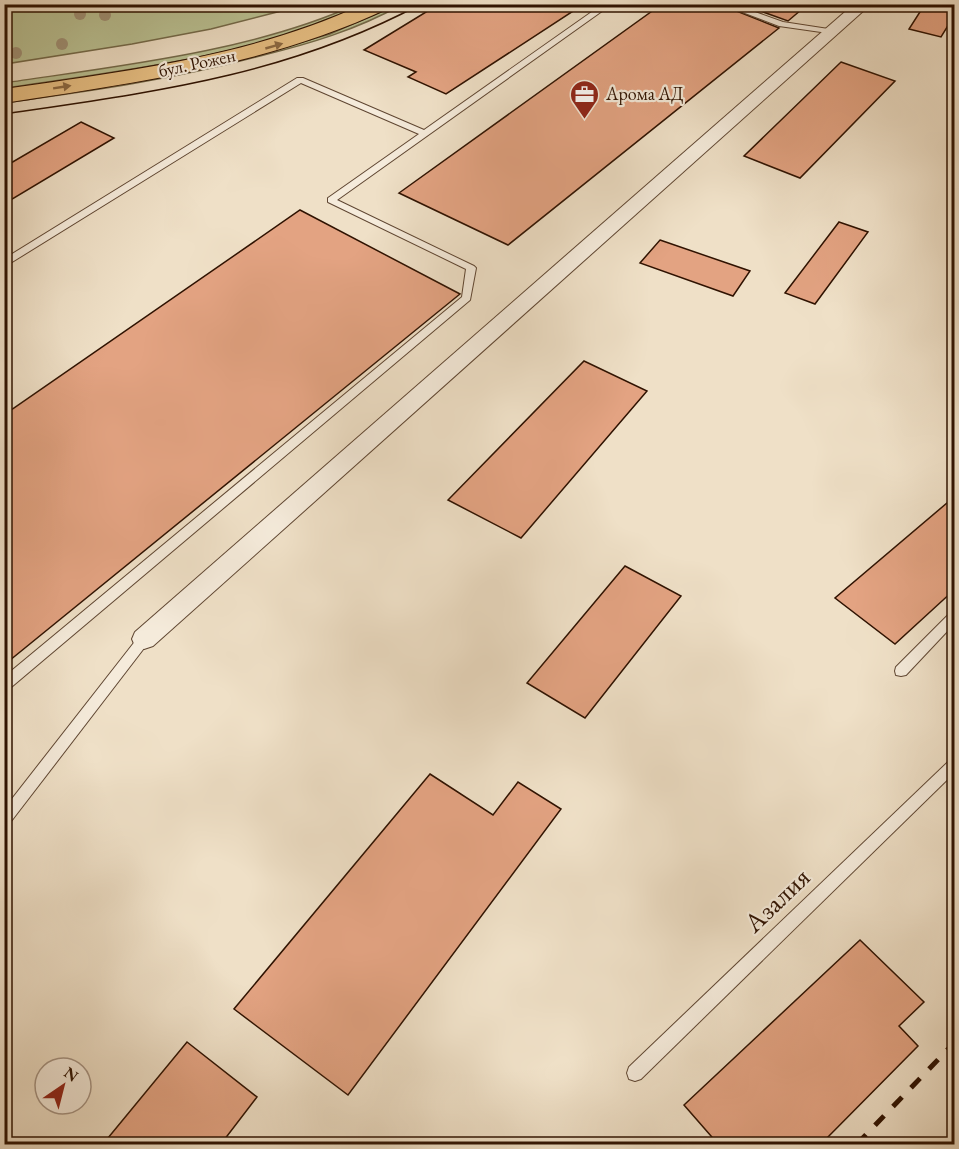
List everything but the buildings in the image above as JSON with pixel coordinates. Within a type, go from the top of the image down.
[{"type":"main road","name":"бул. Рожен","points":[[4,76],[202,44],[286,23],[338,4]]},
{"type":"main road","name":"бул. Рожен","points":[[4,96],[175,68],[268,48],[333,27],[382,4]]},
{"type":"street","points":[[144,639],[535,291],[835,32],[864,4]]},
{"type":"lane","points":[[4,685],[467,298],[471,268],[331,200],[609,4]]},
{"type":"lane","points":[[724,4],[782,24],[835,32]]},
{"type":"lane","points":[[4,264],[300,80],[425,134]]},
{"type":"lane","points":[[901,671],[954,617]]},
{"type":"lane","points":[[4,820],[144,639]]},
{"type":"lane","name":"Азалия","points":[[635,1072],[954,765]]},
{"type":"green space","points":[[5,4],[288,5],[281,11],[211,29],[5,64]]},
{"type":"green space","points":[[355,5],[368,5],[281,37],[236,49],[144,67],[5,88],[4,83],[137,63],[228,46],[272,35]]},
{"type":"green space","points":[[396,5],[401,5],[367,22],[332,35],[228,64],[101,89],[5,103],[4,101],[234,61],[330,34]]},
{"type":"tram line","points":[[4,114],[166,89],[269,65],[370,28],[421,4]]},
{"type":"railway","points":[[857,1144],[954,1043]]},
{"type":"place","name":"Арома АД","points":[[585,120]]}]
